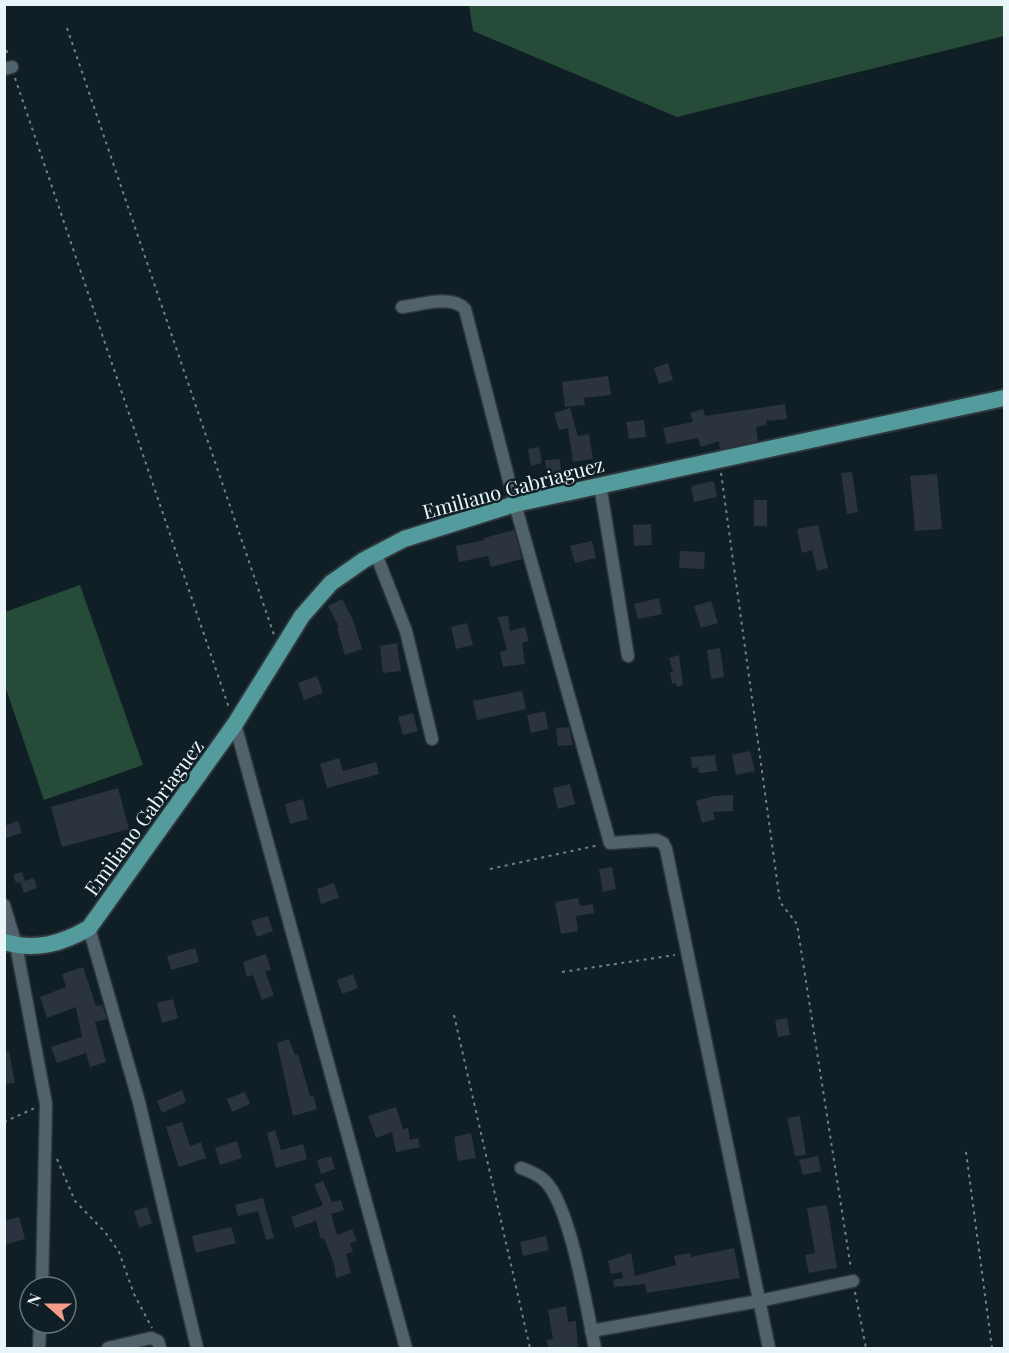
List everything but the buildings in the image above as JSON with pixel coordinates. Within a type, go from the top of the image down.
[{"type":"main road","name":"Emiliano Gabriaguez","points":[[10,944],[64,942],[89,928],[235,724],[302,616],[331,584],[376,554],[404,539],[515,504],[1005,398]]},
{"type":"street","points":[[402,307],[450,300],[459,303],[465,309],[515,504],[610,843],[656,840],[663,843],[769,1348]]},
{"type":"street","points":[[600,485],[628,656]]},
{"type":"street","points":[[376,554],[406,631],[432,739]]},
{"type":"street","points":[[235,724],[406,1348]]},
{"type":"street","points":[[4,905],[10,944],[46,1104],[42,1275]]},
{"type":"street","points":[[89,928],[139,1102],[197,1348]]},
{"type":"street","points":[[521,1168],[545,1181],[559,1204],[581,1273],[595,1348]]},
{"type":"street","points":[[591,1331],[759,1301],[853,1281]]},
{"type":"street","points":[[108,1348],[151,1338],[159,1345]]},
{"type":"path","points":[[67,28],[280,651]]},
{"type":"path","points":[[4,43],[8,68],[235,724]]},
{"type":"path","points":[[719,459],[780,902],[797,924],[853,1281],[866,1348]]},
{"type":"path","points":[[490,869],[610,843]]},
{"type":"path","points":[[562,972],[685,954]]},
{"type":"path","points":[[454,1015],[530,1348]]},
{"type":"path","points":[[4,1122],[46,1104]]},
{"type":"path","points":[[45,1143],[61,1167],[75,1201],[105,1232],[118,1252],[134,1294],[159,1345]]},
{"type":"path","points":[[966,1152],[992,1348]]},
{"type":"green space","points":[[469,5],[1004,5],[1004,36],[677,117],[473,31]]},
{"type":"green space","points":[[80,585],[143,765],[44,800],[5,686],[5,612]]}]
